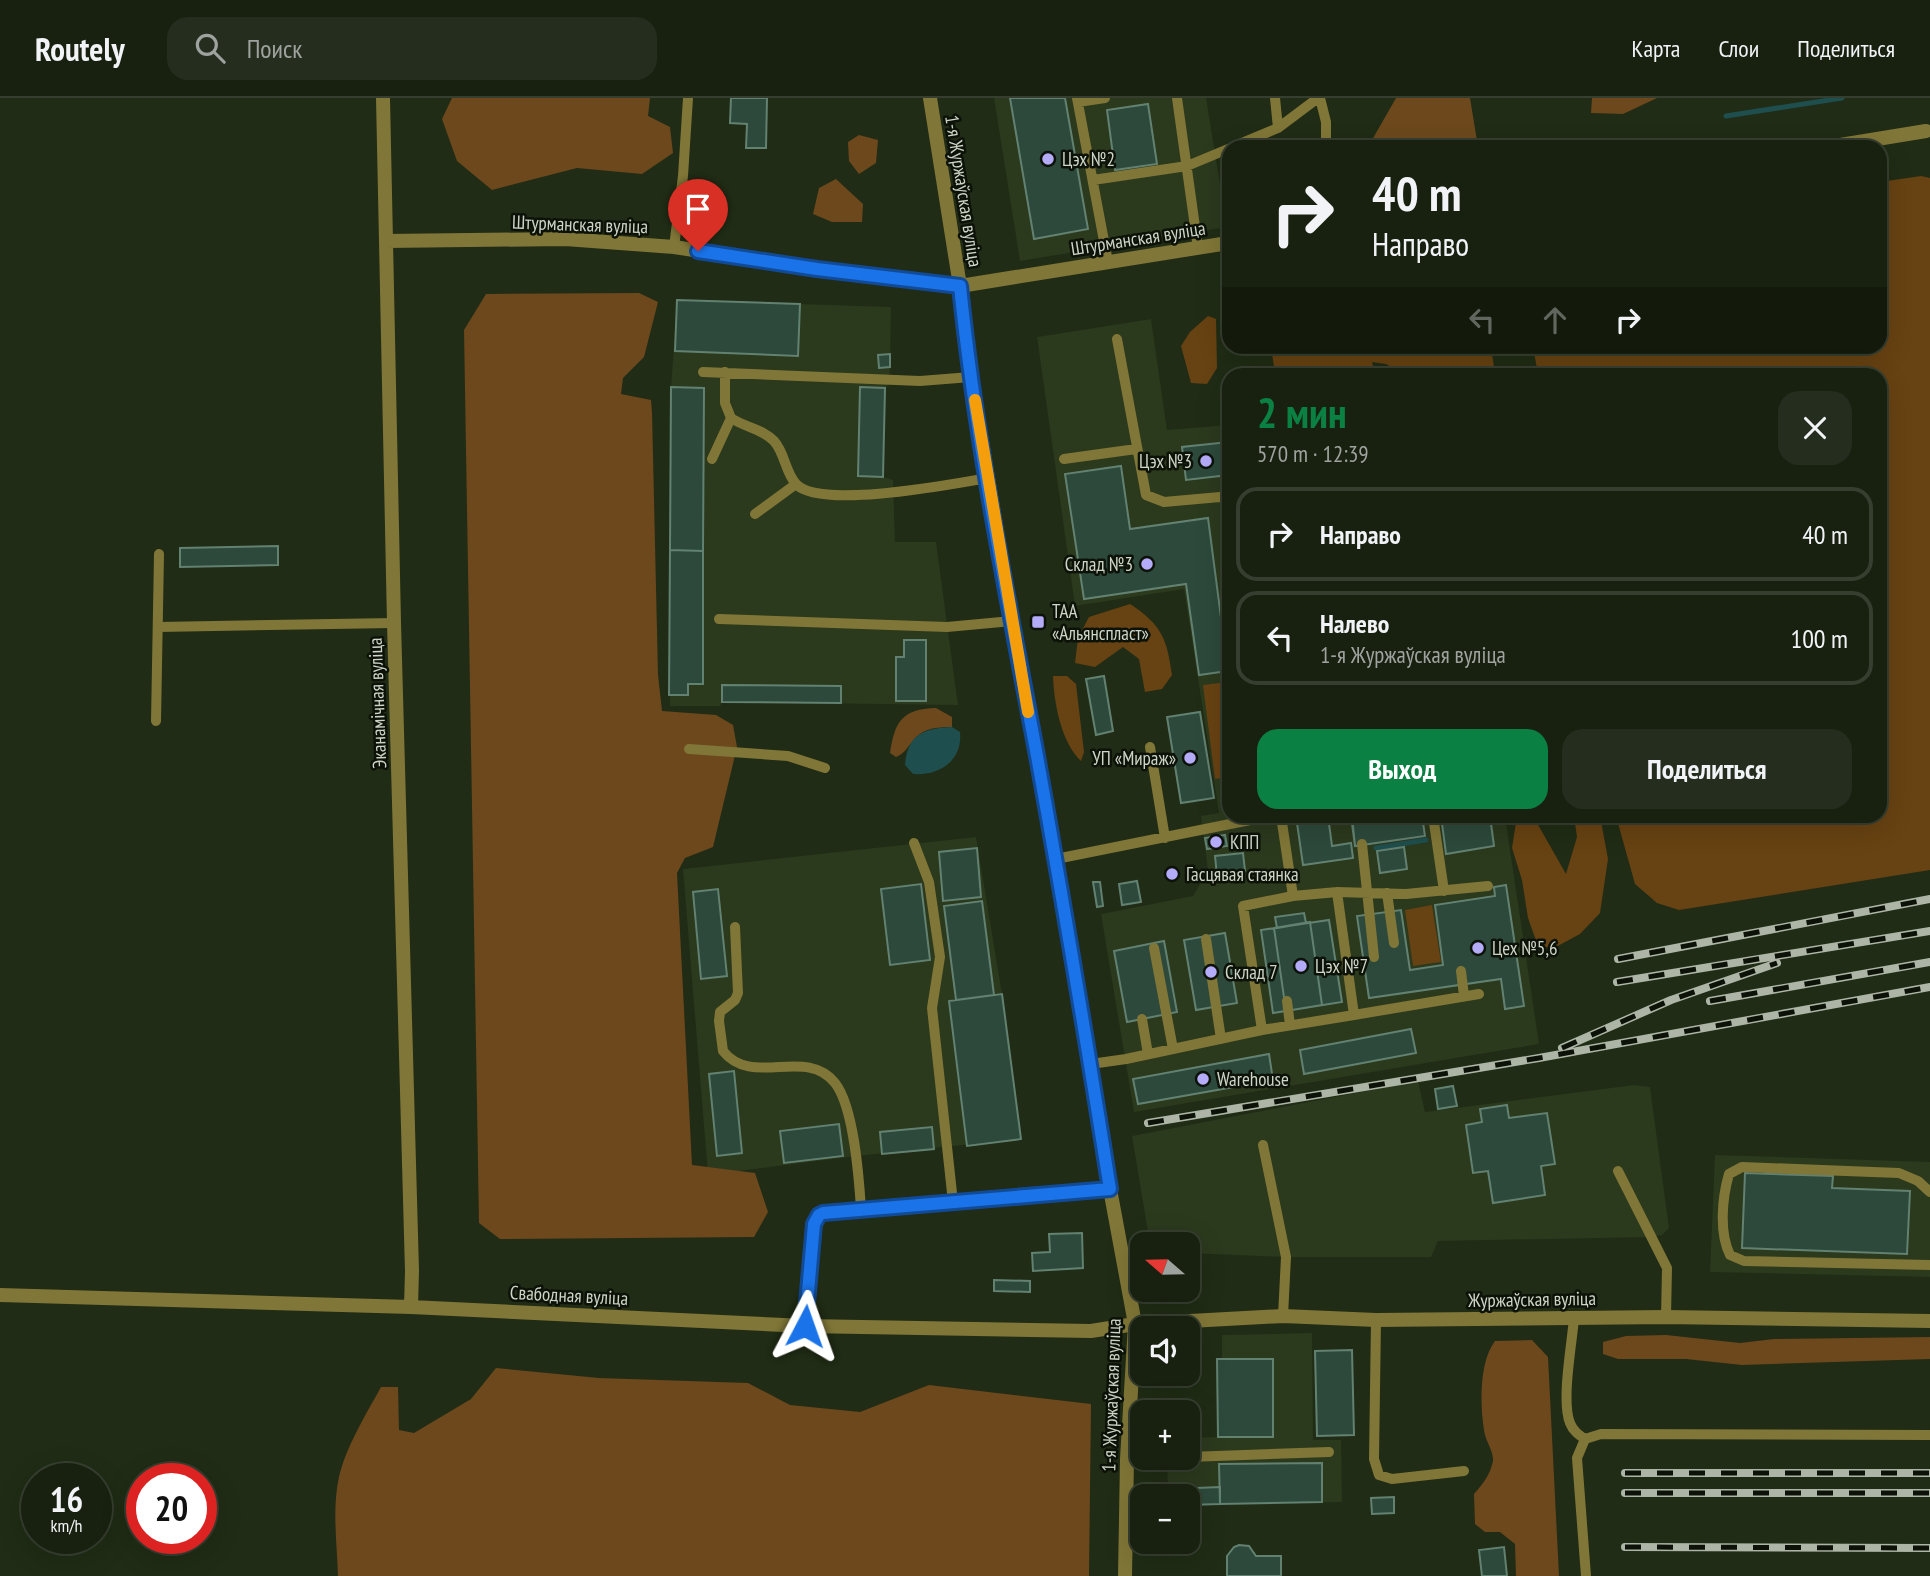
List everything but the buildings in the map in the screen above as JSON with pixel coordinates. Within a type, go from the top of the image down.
[{"type":"street","name":"Эканамічная вуліца","points":[[383,98],[394,623],[412,1257],[411,1307]]},
{"type":"street","name":"1-я Журжаўская вуліца","points":[[930,98],[960,286],[971,377],[1134,1316]]},
{"type":"street","points":[[1872,140],[1928,131]]},
{"type":"street","name":"Штурманская вуліца","points":[[386,241],[565,239],[674,247],[817,269],[960,286],[1222,244]]},
{"type":"street","name":"Свабодная вуліца","points":[[0,1295],[411,1307],[805,1326],[1091,1331],[1130,1325]]},
{"type":"street","name":"Журжаўская вуліца","points":[[1200,1321],[1283,1317],[1376,1321],[1666,1317],[1930,1321]]},
{"type":"street","name":"1-я Журжаўская вуліца","points":[[1125,1576],[1131,1386]]},
{"type":"lane","points":[[674,247],[683,176],[688,98]]},
{"type":"lane","points":[[1105,98],[1077,100],[1108,262]]},
{"type":"lane","points":[[1177,98],[1198,248]]},
{"type":"lane","points":[[1275,98],[1278,128]]},
{"type":"lane","points":[[1249,140],[1278,128],[1319,98],[1326,122],[1326,140]]},
{"type":"lane","points":[[1093,180],[1187,166],[1222,151]]},
{"type":"lane","points":[[1117,339],[1144,491],[1152,499],[1164,502],[1222,498]]},
{"type":"lane","points":[[704,372],[920,381],[971,377]]},
{"type":"lane","points":[[725,373],[725,403],[731,418],[775,442],[796,484],[806,489],[824,493],[881,495],[988,478]]},
{"type":"lane","points":[[712,459],[731,418]]},
{"type":"lane","points":[[1064,459],[1136,449]]},
{"type":"lane","points":[[755,514],[796,484]]},
{"type":"lane","points":[[156,721],[159,554]]},
{"type":"lane","points":[[719,619],[947,627],[1012,621]]},
{"type":"lane","points":[[159,627],[394,623]]},
{"type":"lane","points":[[1150,747],[1165,838]]},
{"type":"lane","points":[[689,749],[788,756],[825,768]]},
{"type":"lane","points":[[1056,859],[1236,823]]},
{"type":"lane","points":[[1283,823],[1293,896]]},
{"type":"lane","points":[[1434,823],[1444,891]]},
{"type":"lane","points":[[914,843],[929,882],[940,957],[932,1009],[953,1202]]},
{"type":"lane","points":[[1362,845],[1374,957]]},
{"type":"lane","points":[[1262,1030],[1243,906],[1293,896],[1337,892],[1406,894],[1488,886]]},
{"type":"lane","points":[[1337,892],[1354,1015]]},
{"type":"lane","points":[[1387,893],[1394,943]]},
{"type":"lane","points":[[735,927],[739,985],[735,1000],[720,1012],[723,1051],[728,1058],[744,1067],[816,1068],[836,1084],[842,1096],[857,1156],[861,1209]]},
{"type":"lane","points":[[1206,939],[1221,1039]]},
{"type":"lane","points":[[1154,948],[1173,1049]]},
{"type":"lane","points":[[1461,971],[1464,996]]},
{"type":"lane","points":[[1090,1064],[1262,1030],[1479,994]]},
{"type":"lane","points":[[1287,1001],[1290,1025]]},
{"type":"lane","points":[[1142,1019],[1148,1054]]},
{"type":"lane","points":[[1263,1145],[1286,1257],[1283,1317]]},
{"type":"lane","points":[[1930,1192],[1918,1181],[1899,1173],[1742,1167],[1729,1174],[1724,1191],[1724,1244],[1730,1255],[1744,1261],[1930,1265]]},
{"type":"lane","points":[[1618,1171],[1667,1268],[1666,1317]]},
{"type":"lane","points":[[805,1326],[816,1219],[823,1213],[1110,1189]]},
{"type":"lane","points":[[1574,1318],[1567,1394],[1569,1422],[1575,1432],[1585,1439]]},
{"type":"lane","points":[[1376,1321],[1374,1459],[1379,1475],[1392,1479],[1464,1471]]},
{"type":"lane","points":[[1586,1576],[1577,1458],[1585,1439],[1601,1434],[1930,1435]]},
{"type":"lane","points":[[1200,1457],[1329,1452]]},
{"type":"shaded area","points":[[452,98],[650,98],[648,116],[670,127],[673,153],[642,174],[577,168],[492,190],[457,161],[442,119]]},
{"type":"shaded area","points":[[994,98],[1206,98],[1222,196],[1222,228],[1020,261]]},
{"type":"shaded area","points":[[1396,98],[1470,98],[1477,140],[1372,140]]},
{"type":"shaded area","points":[[1592,98],[1657,98],[1623,114],[1591,113]]},
{"type":"shaded area","points":[[859,135],[878,140],[876,163],[859,174],[849,161],[848,142]]},
{"type":"shaded area","points":[[1921,176],[1930,178],[1930,870],[1679,910],[1657,903],[1635,884],[1618,823],[1887,823],[1887,368],[1537,368],[1534,354],[1887,354],[1887,181]]},
{"type":"shaded area","points":[[836,179],[863,204],[862,222],[832,222],[813,214],[819,188]]},
{"type":"shaded area","points":[[639,293],[658,302],[644,357],[623,378],[621,394],[651,400],[658,675],[662,711],[716,715],[733,725],[737,747],[713,847],[685,858],[677,873],[692,1165],[755,1173],[768,1212],[754,1237],[500,1239],[479,1223],[464,330],[486,294]]},
{"type":"shaded area","points":[[677,300],[891,307],[889,384],[885,388],[883,477],[893,480],[895,542],[936,542],[958,705],[722,702],[720,706],[670,706],[671,388]]},
{"type":"shaded area","points":[[1208,316],[1216,319],[1217,368],[1207,384],[1191,383],[1181,346],[1190,332]]},
{"type":"shaded area","name":"ТАА «Альянспласт»","points":[[1151,319],[1167,430],[1222,425],[1222,823],[1506,823],[1539,1044],[1134,1112],[1101,914],[1193,896],[1208,871],[1201,816],[1219,813],[1184,589],[1075,606],[1037,337]]},
{"type":"shaded area","points":[[1272,354],[1492,354],[1494,368],[1393,368],[1372,362],[1374,368],[1274,368]]},
{"type":"shaded area","points":[[1130,604],[1156,626],[1165,642],[1172,675],[1162,689],[1145,692],[1139,659],[1123,647],[1095,667],[1075,663],[1078,638],[1089,617]]},
{"type":"shaded area","points":[[1053,676],[1067,676],[1076,684],[1084,752],[1081,761],[1068,744],[1064,733],[1057,710]]},
{"type":"shaded area","points":[[1222,683],[1222,778],[1215,779],[1203,685]]},
{"type":"shaded area","points":[[936,708],[952,717],[952,727],[925,731],[896,757],[890,753],[902,719],[915,711]]},
{"type":"shaded area","points":[[1516,823],[1537,823],[1566,874],[1577,837],[1575,823],[1601,823],[1608,859],[1600,913],[1580,934],[1554,948],[1538,946],[1528,918],[1522,880],[1512,848]]},
{"type":"shaded area","points":[[976,837],[1002,994],[1021,1139],[708,1175],[683,869]]},
{"type":"shaded area","points":[[1432,905],[1441,962],[1413,966],[1405,910]]},
{"type":"shaded area","points":[[1418,1081],[1425,1112],[1634,1085],[1650,1087],[1669,1228],[1662,1235],[1652,1237],[1438,1241],[1431,1257],[1286,1257],[1200,1253],[1200,1232],[1148,1232],[1132,1136]]},
{"type":"shaded area","points":[[1715,1155],[1930,1162],[1930,1277],[1710,1272]]},
{"type":"shaded area","points":[[1312,1333],[1313,1440],[1341,1440],[1342,1502],[1200,1505],[1200,1484],[1168,1484],[1167,1470],[1200,1470],[1200,1438],[1218,1437],[1217,1359],[1222,1359],[1222,1335]]},
{"type":"shaded area","points":[[1666,1335],[1740,1343],[1774,1339],[1930,1337],[1930,1359],[1742,1365],[1686,1359],[1618,1359],[1603,1354],[1603,1342],[1626,1336]]},
{"type":"shaded area","points":[[1532,1340],[1548,1357],[1559,1576],[1516,1576],[1515,1544],[1500,1532],[1485,1532],[1475,1524],[1474,1494],[1486,1479],[1493,1461],[1485,1434],[1482,1408],[1486,1360],[1495,1341]]},
{"type":"shaded area","points":[[496,1368],[599,1378],[748,1383],[790,1405],[860,1412],[929,1385],[1091,1404],[1089,1576],[338,1576],[335,1514],[339,1477],[351,1442],[381,1387],[398,1387],[399,1430],[414,1433],[471,1399]]},
{"type":"water","points":[[952,727],[960,732],[958,751],[954,758],[941,769],[913,774],[905,765],[909,746],[926,731]]},
{"type":"waterway","points":[[1726,116],[1842,98]]},
{"type":"waterway","points":[[1376,848],[1426,840]]},
{"type":"railway","points":[[1618,959],[1930,899]]},
{"type":"railway","points":[[1617,982],[1930,931]]},
{"type":"railway","points":[[1710,1001],[1930,962]]},
{"type":"railway","points":[[1562,1048],[1671,1000],[1777,963]]},
{"type":"railway","points":[[1148,1123],[1539,1058],[1930,987]]},
{"type":"railway","points":[[1625,1473],[1930,1473]]},
{"type":"railway","points":[[1625,1493],[1930,1493]]},
{"type":"railway","points":[[1625,1547],[1930,1548]]},
{"type":"slow traffic","points":[[975,400],[1028,712]]},
{"type":"place","name":"Цэх №2","points":[[1048,159]]},
{"type":"place","name":"Цэх №3","points":[[1206,461]]},
{"type":"place","name":"Склад №3","points":[[1147,564]]},
{"type":"place","name":"ТАА «Альянспласт»","points":[[1038,622]]},
{"type":"place","name":"УП «Мираж»","points":[[1190,758]]},
{"type":"place","name":"КПП","points":[[1216,842]]},
{"type":"place","name":"Гасцявая стаянка","points":[[1172,874]]},
{"type":"place","name":"Цех №5,6","points":[[1478,948]]},
{"type":"place","name":"Цэх №7","points":[[1301,966]]},
{"type":"place","name":"Склад 7","points":[[1211,972]]},
{"type":"place","name":"Warehouse","points":[[1203,1079]]},
{"type":"route","points":[[698,251],[960,286],[971,377],[1056,859],[1110,1189],[823,1213],[814,1224],[805,1326]]}]
